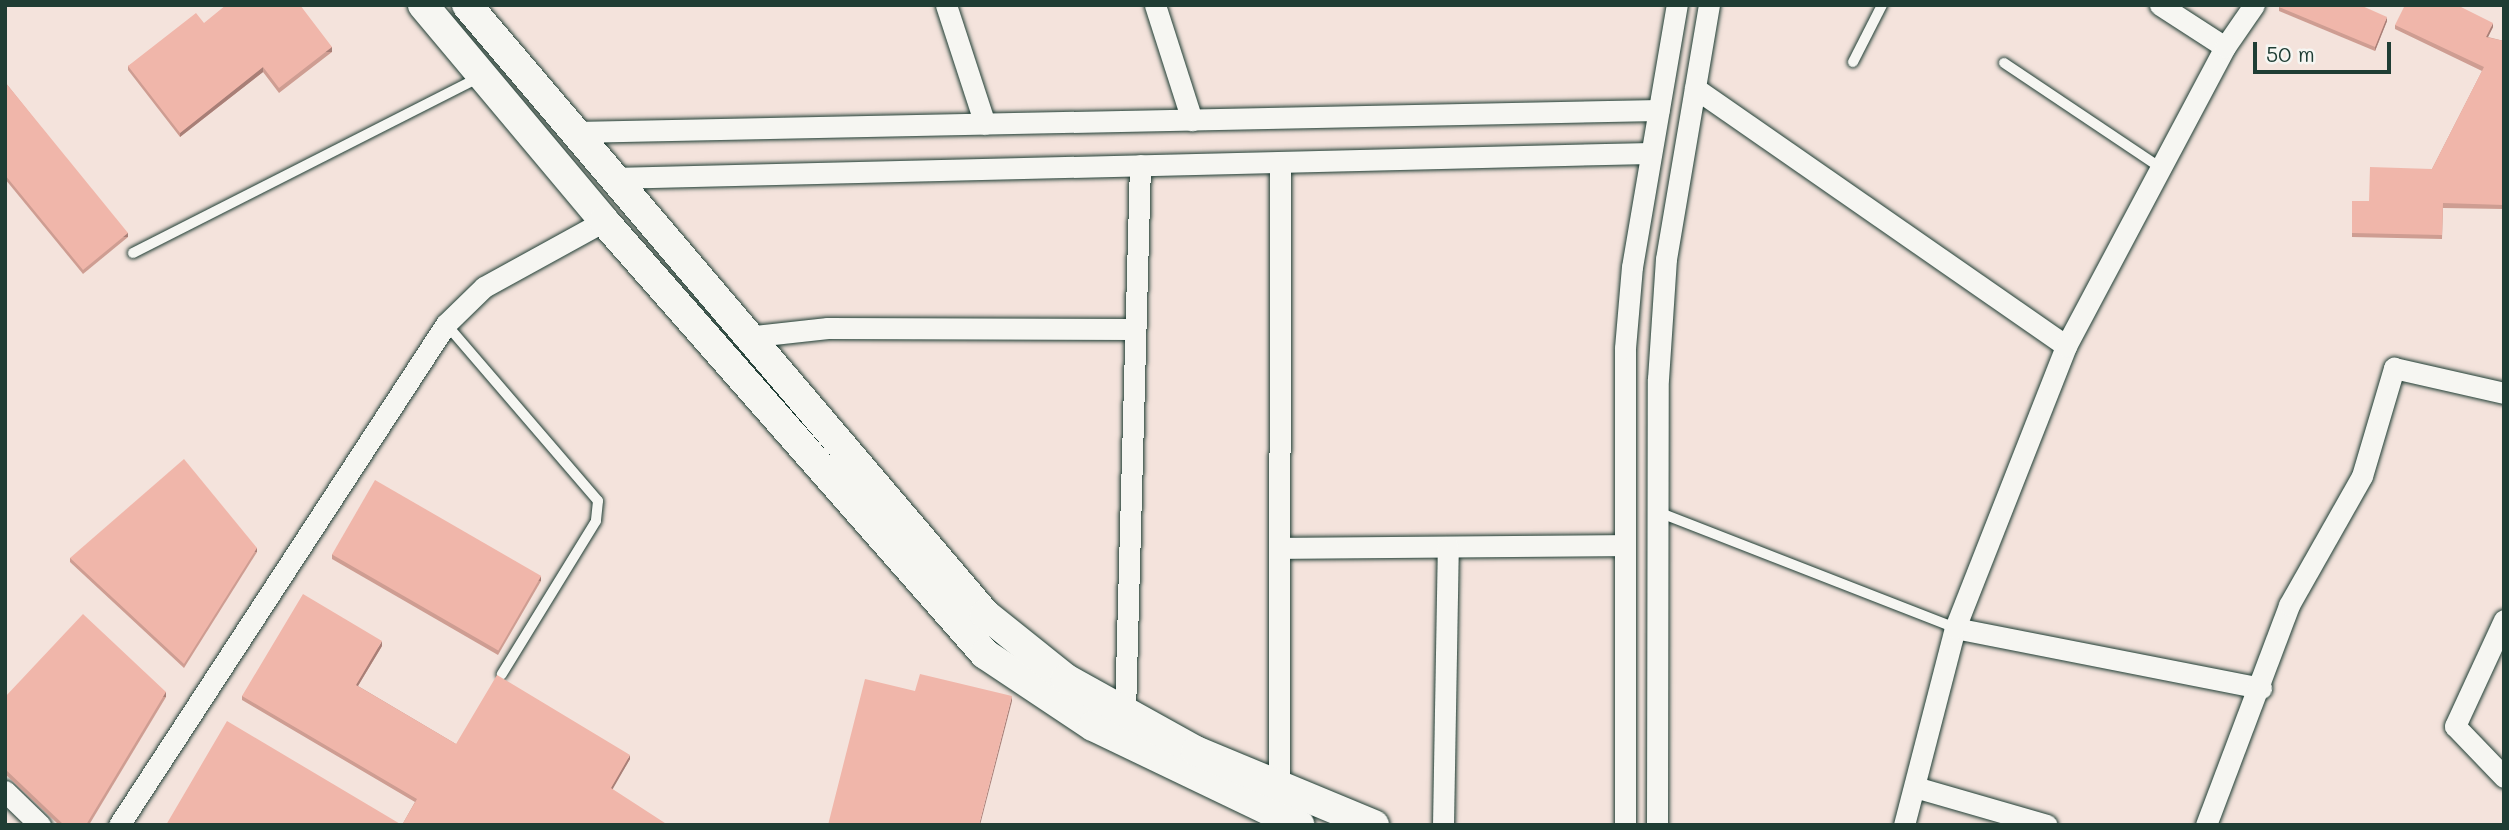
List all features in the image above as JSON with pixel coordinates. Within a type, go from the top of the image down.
[{"type":"street","points":[[424,5],[604,221],[985,654],[1093,726],[1300,825]]},
{"type":"street","points":[[467,5],[746,337],[985,614],[1066,679],[1125,712],[1279,785],[1374,825]]},
{"type":"street","points":[[946,5],[985,124]]},
{"type":"street","points":[[1155,5],[1192,120]]},
{"type":"street","points":[[1625,825],[1625,348],[1651,153],[1677,5]]},
{"type":"street","points":[[1657,825],[1658,512],[1666,260],[1709,5]]},
{"type":"street","points":[[2160,5],[2225,47]]},
{"type":"street","points":[[1904,825],[1955,628],[2066,346],[2225,47],[2254,5]]},
{"type":"street","points":[[1695,88],[2066,346]]},
{"type":"street","points":[[574,132],[1659,110]]},
{"type":"street","points":[[611,178],[1651,153]]},
{"type":"street","points":[[1279,785],[1280,162]]},
{"type":"street","points":[[1125,712],[1131,653],[1132,329],[1140,165]]},
{"type":"street","points":[[119,825],[446,324],[484,287],[604,221]]},
{"type":"street","points":[[746,337],[828,328],[1132,329]]},
{"type":"street","points":[[2206,825],[2261,688],[2289,605],[2362,476],[2394,368],[2504,393]]},
{"type":"street","points":[[1279,548],[1625,545]]},
{"type":"street","points":[[1443,825],[1448,547]]},
{"type":"street","points":[[2504,620],[2455,726],[2504,777]]},
{"type":"street","points":[[1955,628],[2261,688]]},
{"type":"street","points":[[1915,787],[2047,825]]},
{"type":"street","points":[[5,791],[40,825]]},
{"type":"lane","points":[[1853,62],[1882,5]]},
{"type":"lane","points":[[2004,63],[2161,168]]},
{"type":"lane","points":[[134,253],[483,76]]},
{"type":"lane","points":[[446,324],[598,501],[596,521],[502,674]]},
{"type":"lane","points":[[1658,512],[1955,628]]},
{"type":"building","points":[[226,5],[300,5],[332,47],[279,88],[263,67],[180,133],[128,66],[196,13],[204,23]]},
{"type":"building","points":[[2360,5],[2387,17],[2375,47],[2279,7]]},
{"type":"building","points":[[2405,5],[2457,5],[2493,23],[2486,37],[2504,41],[2504,205],[2443,203],[2442,235],[2352,233],[2352,201],[2369,201],[2370,167],[2432,169],[2484,67],[2395,25]]},
{"type":"building","points":[[5,82],[128,233],[83,270],[5,175]]},
{"type":"building","points":[[184,459],[257,548],[184,664],[70,558]]},
{"type":"building","points":[[375,480],[541,576],[498,650],[332,554]]},
{"type":"building","points":[[303,594],[382,641],[356,685],[456,744],[497,675],[630,755],[611,788],[668,825],[402,825],[417,799],[242,696]]},
{"type":"building","points":[[83,614],[166,692],[86,825],[64,825],[5,769],[5,697]]},
{"type":"building","points":[[920,674],[1012,696],[979,825],[828,825],[865,679],[915,691]]},
{"type":"building","points":[[227,721],[402,825],[166,825]]}]
